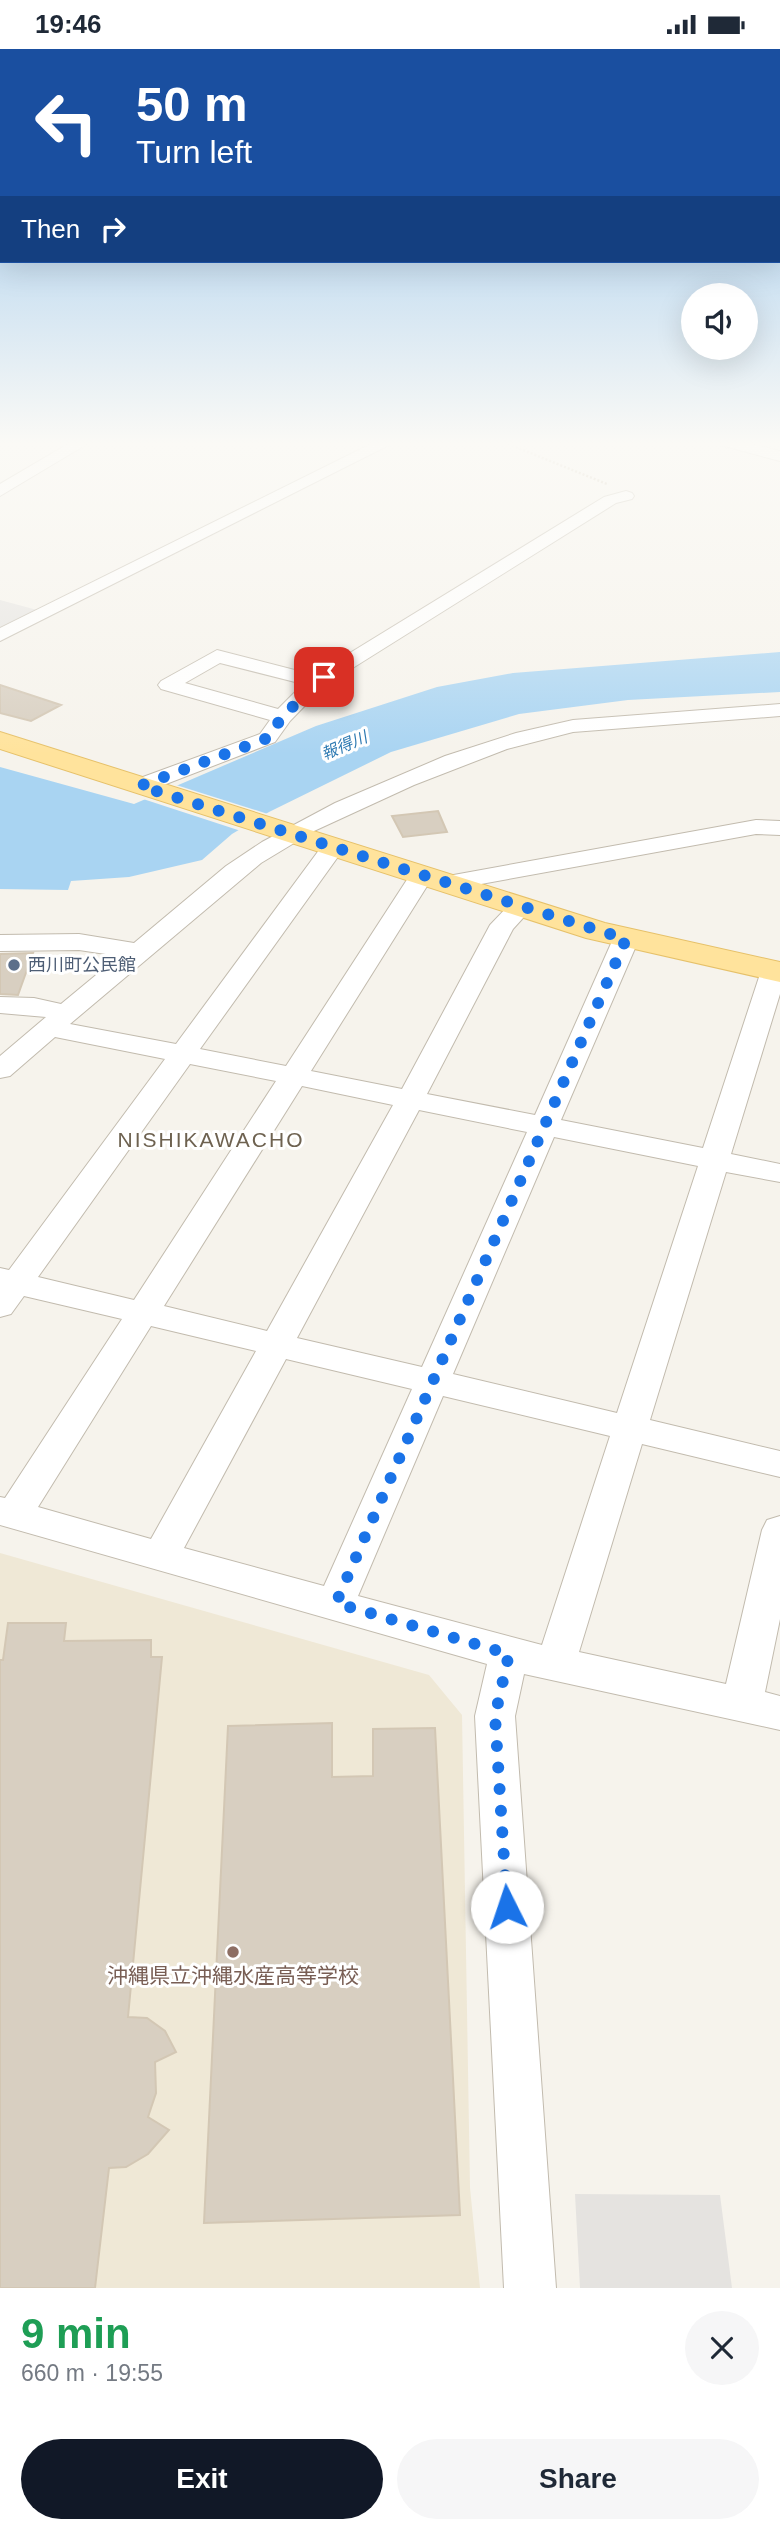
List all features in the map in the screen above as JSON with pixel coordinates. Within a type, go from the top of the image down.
[{"type":"main road","points":[[0,740],[626,939],[777,972]]},
{"type":"street","points":[[0,635],[179,545]]},
{"type":"street","points":[[146,788],[268,738],[282,717],[317,682],[536,545]]},
{"type":"street","points":[[189,648],[317,682]]},
{"type":"street","points":[[217,656],[167,685],[282,717]]},
{"type":"street","points":[[0,1070],[234,871],[276,829],[511,740],[573,726],[629,719],[780,710]]},
{"type":"street","points":[[780,828],[756,827],[435,879],[294,1077],[144,1313],[7,1513],[336,1603],[509,1654],[780,1713]]},
{"type":"street","points":[[333,847],[183,1055],[5,1289],[144,1313],[780,1464]]},
{"type":"street","points":[[161,1555],[502,926],[521,907]]},
{"type":"street","points":[[336,1603],[626,939]]},
{"type":"street","points":[[0,943],[79,942],[139,951]]},
{"type":"street","points":[[555,1665],[714,1160],[777,972]]},
{"type":"street","points":[[0,1005],[34,1006],[59,1021],[183,1055],[780,1173]]},
{"type":"street","points":[[742,1705],[780,1529]]},
{"type":"street","points":[[509,1654],[495,1716],[530,2288]]},
{"type":"shaded area","points":[[0,600],[37,610],[0,629]]},
{"type":"shaded area","name":"沖縄県立沖縄水産高等学校","points":[[0,1553],[429,1675],[462,1715],[470,2188],[480,2288],[0,2288]]},
{"type":"shaded area","points":[[575,2194],[720,2195],[732,2288],[580,2288]]},
{"type":"water","name":"報得川","points":[[780,652],[780,692],[628,700],[519,714],[391,752],[269,812],[232,834],[202,860],[129,877],[71,881],[68,890],[0,889],[0,767],[134,804],[316,726],[437,687],[513,673]]},
{"type":"pier","points":[[173,784],[271,815],[244,832],[140,798]]},
{"type":"building","points":[[0,685],[61,705],[31,721],[0,713]]},
{"type":"building","points":[[438,811],[447,832],[403,837],[392,816]]},
{"type":"building","name":"西川町公民館","points":[[33,953],[18,995],[0,994],[0,954]]},
{"type":"building","points":[[8,1623],[66,1623],[64,1641],[151,1640],[151,1657],[162,1657],[128,2017],[147,2018],[165,2031],[176,2052],[155,2062],[156,2093],[148,2117],[169,2130],[148,2154],[126,2167],[109,2168],[95,2288],[0,2288],[0,1660],[3,1660]]},
{"type":"building","points":[[332,1723],[332,1777],[373,1776],[373,1729],[435,1728],[460,2215],[204,2223],[228,1726]]},
{"type":"place","name":"西川町公民館","points":[[14,965]]},
{"type":"place","name":"沖縄県立沖縄水産高等学校","points":[[233,1952]]},
{"type":"district","name":"NISHIKAWACHO","points":[[211,1140]]},
{"type":"route","points":[[324,677],[282,717],[268,738],[140,786],[626,939],[336,1603],[509,1654],[495,1716],[507,1907]]}]
